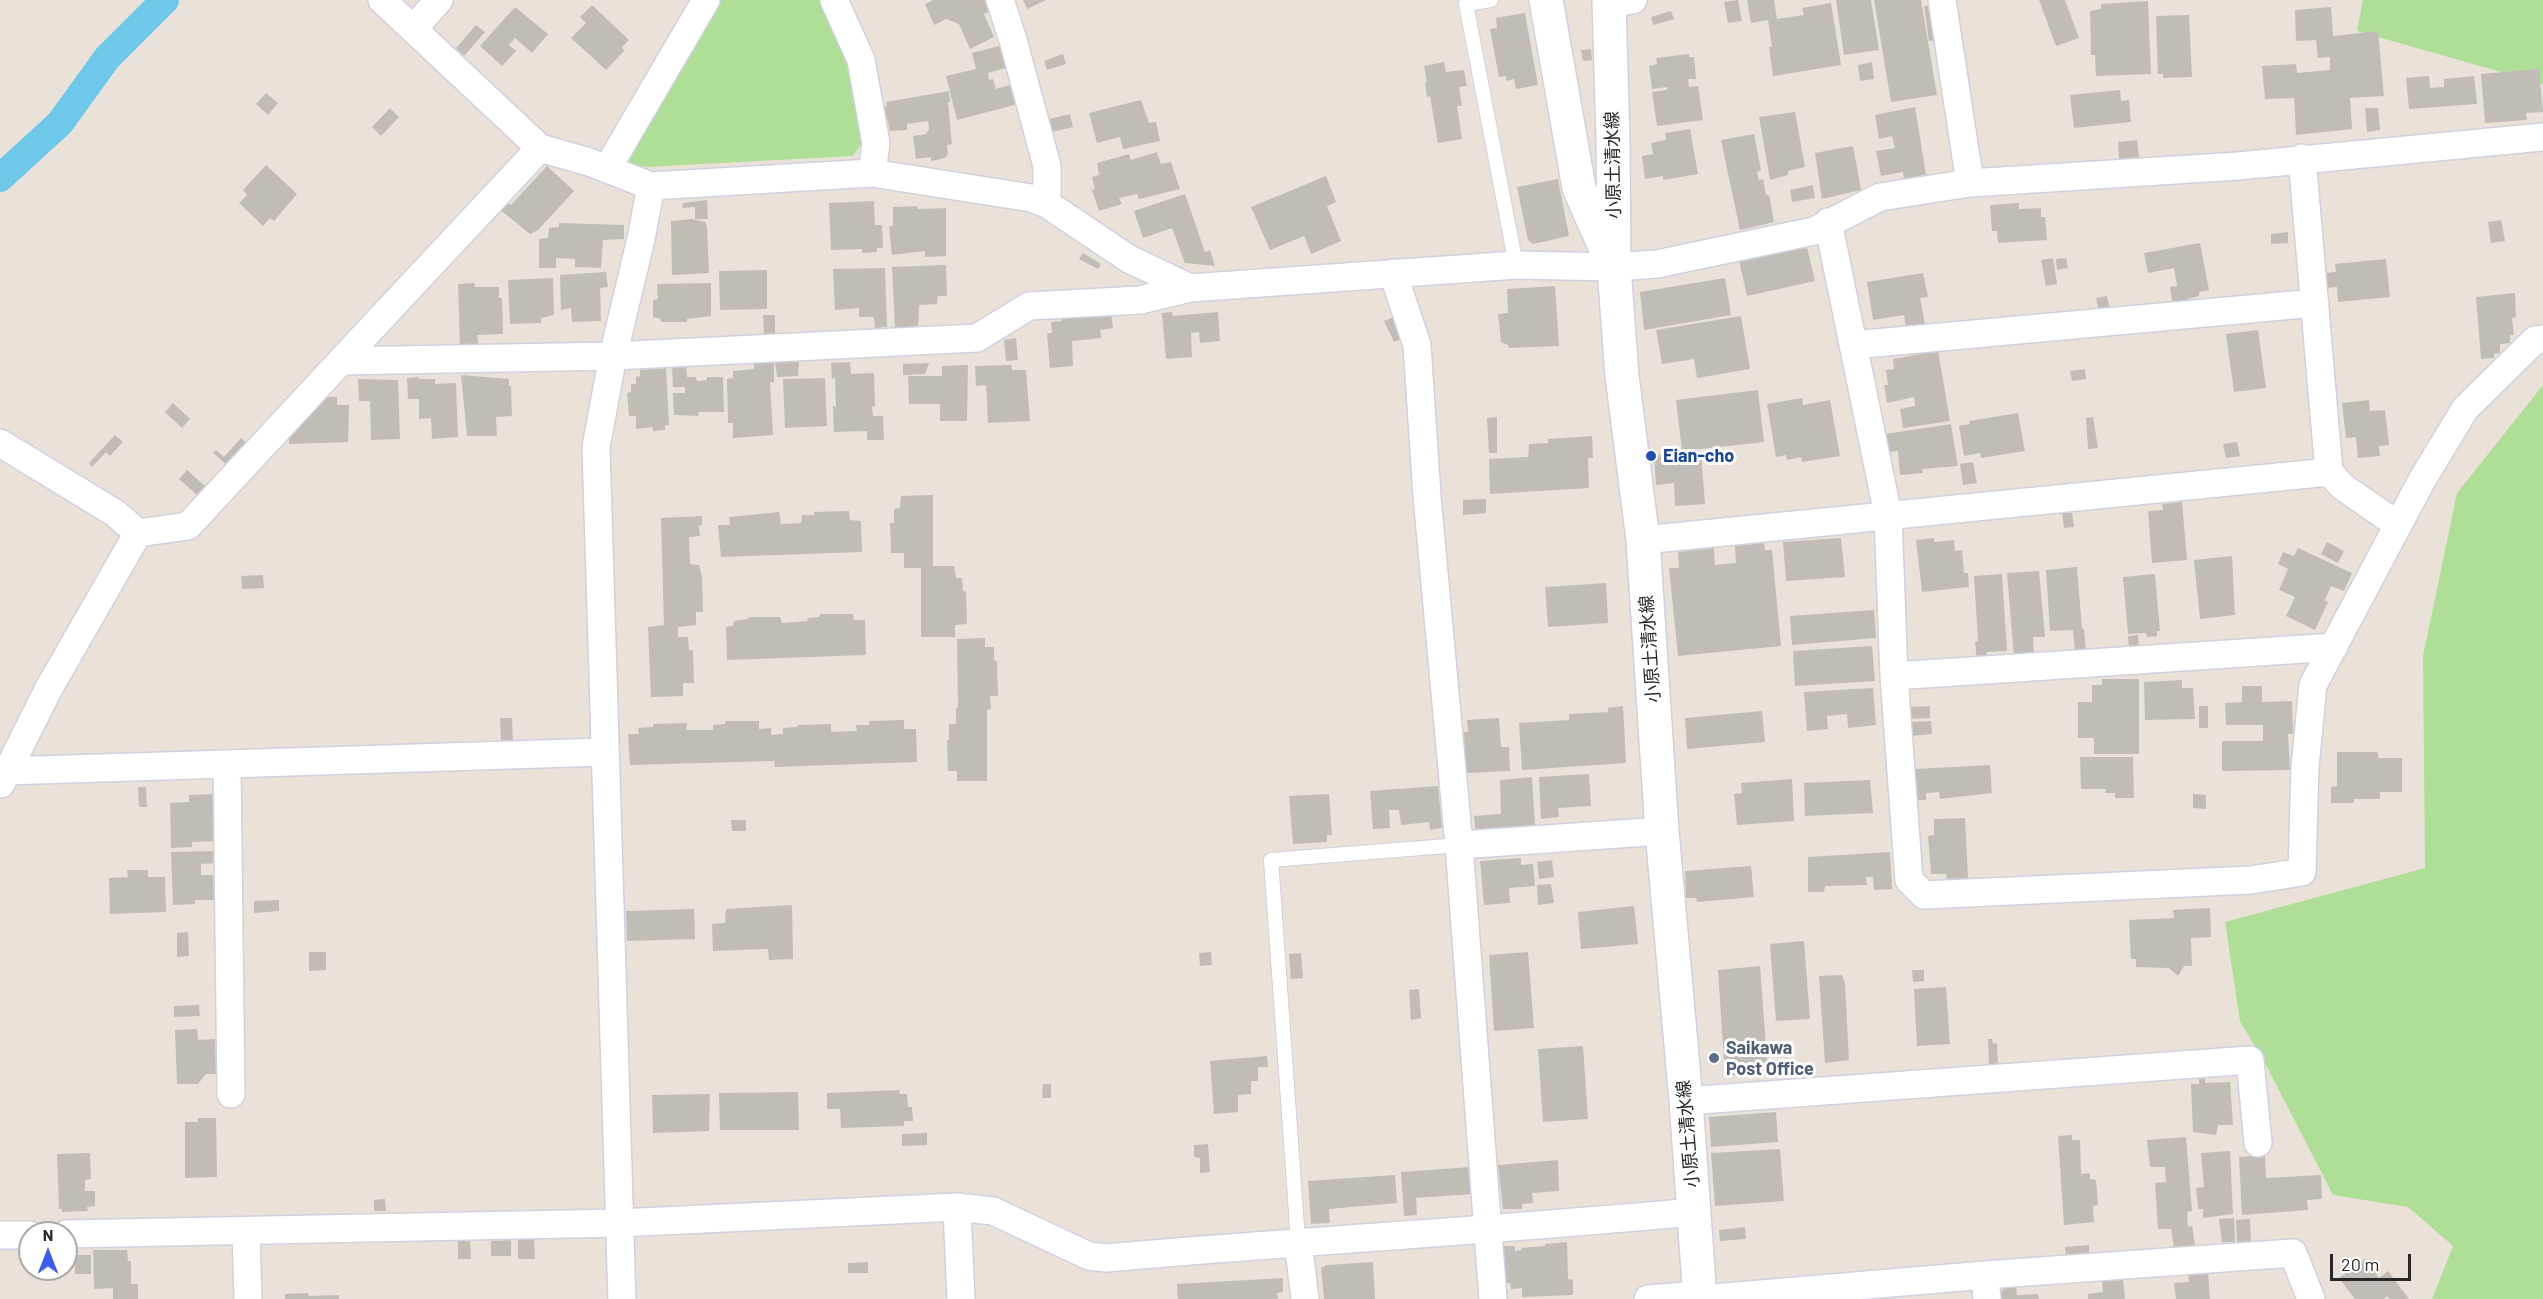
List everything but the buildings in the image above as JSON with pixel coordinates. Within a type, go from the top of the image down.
[{"type":"main road","points":[[1546,0],[1579,188],[1614,267]]},
{"type":"main road","name":"小原土清水線","points":[[1617,1],[1614,267],[1622,376],[1643,540],[1662,831],[1701,1298]]},
{"type":"street","points":[[382,0],[540,148],[607,169],[651,186],[872,173],[1031,198],[1047,204],[1129,259],[1190,288]]},
{"type":"street","points":[[413,29],[439,0]]},
{"type":"street","points":[[607,169],[706,0]]},
{"type":"street","points":[[834,0],[861,60],[876,143],[872,173]]},
{"type":"street","points":[[1000,0],[1047,166],[1047,204]]},
{"type":"street","points":[[1942,0],[1970,183]]},
{"type":"street","points":[[341,361],[613,356],[977,338],[1029,306],[1140,300],[1190,288],[1516,265],[1614,267],[1657,264],[1814,231],[1880,197],[1970,183],[2124,175],[2543,137]]},
{"type":"street","points":[[0,443],[115,513],[138,533],[188,526],[540,148]]},
{"type":"street","points":[[2302,158],[2329,472],[2343,487],[2398,525]]},
{"type":"street","points":[[622,1299],[596,447],[613,356],[641,239],[651,186]]},
{"type":"street","points":[[1828,222],[1888,515],[1894,676],[1909,880],[1924,896],[2251,880],[2302,873],[2305,767],[2313,685],[2422,480],[2465,409],[2535,340],[2543,339]]},
{"type":"street","points":[[1393,273],[1417,345],[1427,496],[1459,845],[1493,1299]]},
{"type":"street","points":[[1853,345],[2315,303]]},
{"type":"street","points":[[1643,540],[2329,472]]},
{"type":"street","points":[[3,779],[49,688],[138,533]]},
{"type":"street","points":[[1894,676],[2334,647]]},
{"type":"street","points":[[3,779],[227,764],[604,752]]},
{"type":"street","points":[[227,764],[231,1094]]},
{"type":"street","points":[[1459,845],[1662,831]]},
{"type":"street","points":[[1686,1101],[2250,1060],[2258,1143]]},
{"type":"street","points":[[957,1207],[961,1299]]},
{"type":"street","points":[[78,1234],[246,1232],[618,1222],[957,1207],[993,1211],[1089,1256],[1106,1258],[1298,1241],[1488,1230],[1694,1212]]},
{"type":"street","points":[[246,1232],[248,1299]]},
{"type":"street","points":[[0,1235],[18,1235]]},
{"type":"street","points":[[1298,1241],[1305,1299]]},
{"type":"street","points":[[1648,1299],[1986,1287],[2293,1253],[2311,1299]]},
{"type":"lane","points":[[1491,0],[1466,4],[1516,265]]},
{"type":"lane","points":[[1298,1241],[1271,860],[1459,845]]},
{"type":"green space","points":[[721,0],[822,0],[853,69],[864,140],[853,156],[646,167],[630,165],[630,149]]},
{"type":"green space","points":[[2363,0],[2543,0],[2543,84],[2357,31]]},
{"type":"green space","points":[[2543,385],[2543,1299],[2432,1299],[2453,1246],[2408,1207],[2333,1195],[2265,1063],[2240,1021],[2225,922],[2425,868],[2423,656],[2457,493]]},
{"type":"waterway","points":[[0,178],[60,123],[107,58],[165,0]]},
{"type":"place","name":"Eian-cho","points":[[1651,456]]},
{"type":"place","name":"Saikawa Post Office","points":[[1714,1058]]}]
